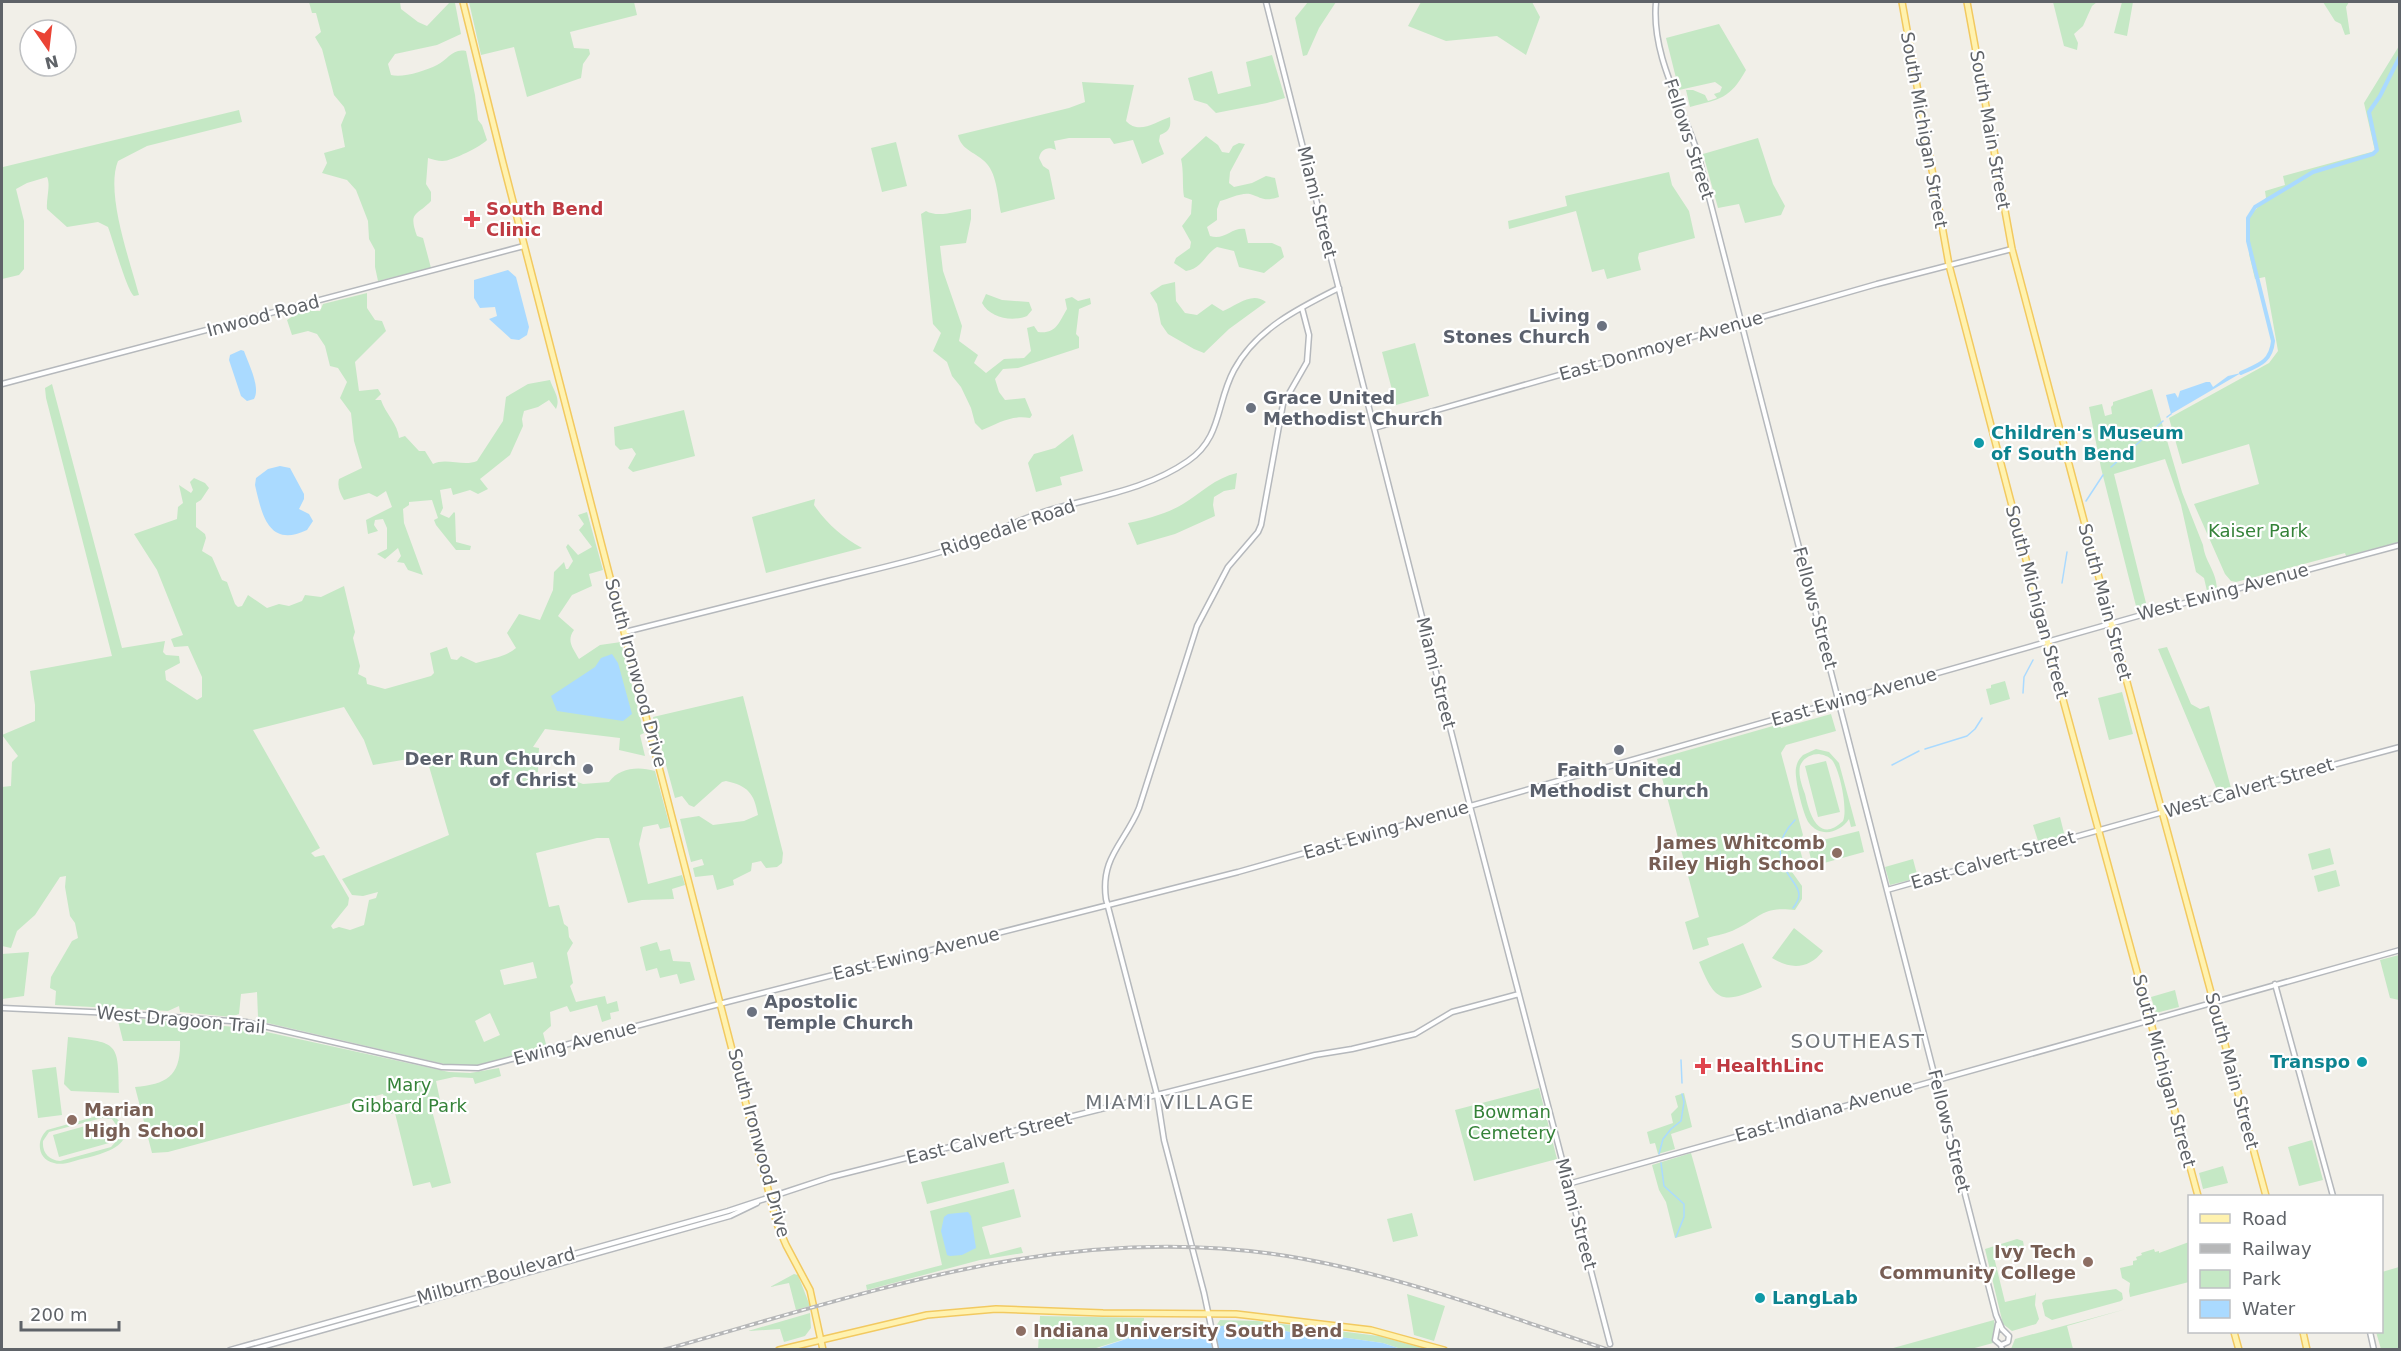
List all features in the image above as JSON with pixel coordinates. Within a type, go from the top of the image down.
[{"type":"main road","name":"South Ironwood Drive","points":[[463,2],[770,1196],[782,1237],[810,1290],[823,1350]]},
{"type":"main road","name":"South Michigan Street","points":[[1902,2],[1949,265],[2047,642],[2197,1195]]},
{"type":"main road","name":"South Main Street","points":[[1967,2],[2012,249],[2265,1195]]},
{"type":"main road","points":[[779,1350],[927,1315],[1008,1309],[1248,1315],[1371,1330],[1444,1350]]},
{"type":"main road","points":[[2234,1333],[2239,1350]]},
{"type":"main road","points":[[2302,1333],[2307,1350]]},
{"type":"street","name":"Miami Street","points":[[1266,2],[1470,806],[1610,1344]]},
{"type":"street","name":"Fellows Street","points":[[1656,2],[1656,28],[1671,84],[1698,154],[1998,1322],[2004,1331]]},
{"type":"street","name":"Inwood Road","points":[[2,384],[524,246]]},
{"type":"street","name":"East Donmoyer Avenue","points":[[1374,428],[1741,323],[2012,249]]},
{"type":"street","name":"Ridgedale Road","points":[[625,632],[943,552],[1042,513],[1157,479],[1186,462],[1205,446],[1214,430],[1229,381],[1244,353],[1265,331],[1339,288]]},
{"type":"street","points":[[1216,1350],[1209,1314],[1164,1140],[1157,1095],[1108,906],[1104,876],[1139,808],[1197,626],[1228,567],[1258,532],[1261,525],[1283,404],[1307,362],[1309,335],[1302,308]]},
{"type":"street","name":"West Ewing Avenue","points":[[2047,642],[2400,544]]},
{"type":"street","name":"East Ewing Avenue","points":[[722,1004],[1238,872],[2047,642]]},
{"type":"street","name":"West Calvert Street","points":[[2098,831],[2400,747]]},
{"type":"street","name":"East Calvert Street","points":[[1887,890],[2098,831]]},
{"type":"street","name":"East Indiana Avenue","points":[[1568,1184],[2400,950]]},
{"type":"street","points":[[2275,984],[2332,1195]]},
{"type":"street","name":"East Calvert Street","points":[[770,1196],[831,1178],[1326,1052],[1352,1050],[1414,1034],[1452,1012],[1519,994]]},
{"type":"street","name":"Ewing Avenue","points":[[428,1064],[457,1069],[478,1068],[722,1004]]},
{"type":"street","name":"West Dragoon Trail","points":[[2,1008],[112,1012],[246,1022],[428,1064]]},
{"type":"street","name":"Milburn Boulevard","points":[[251,1350],[730,1216],[770,1196]]},
{"type":"street","name":"Milburn Boulevard","points":[[230,1350],[761,1200]]},
{"type":"street","name":"Fellows Street","points":[[1997,1333],[1998,1322]]},
{"type":"street","points":[[2003,1346],[2009,1336],[2004,1331],[1997,1333],[1995,1340],[2008,1350]]},
{"type":"street","points":[[2370,1333],[2374,1350]]},
{"type":"green space","points":[[309,2],[400,2],[401,9],[427,26],[450,2],[455,3],[461,34],[437,45],[395,54],[388,64],[391,75],[408,75],[437,65],[457,51],[466,51],[478,120],[487,140],[473,150],[446,161],[428,158],[426,184],[431,192],[431,201],[415,215],[413,222],[417,236],[423,238],[431,268],[378,281],[375,250],[369,239],[368,221],[356,190],[347,180],[322,173],[327,163],[324,153],[345,147],[341,125],[346,113],[334,95],[322,49],[315,37],[321,32],[316,13],[312,13]]},
{"type":"green space","points":[[469,2],[634,2],[637,15],[570,32],[574,48],[589,49],[590,54],[583,64],[581,78],[527,97],[514,47],[481,55]]},
{"type":"green space","points":[[1308,2],[1336,2],[1319,28],[1307,55],[1303,56],[1295,18]]},
{"type":"green space","points":[[1421,2],[1532,2],[1540,17],[1526,55],[1497,36],[1446,41],[1408,26]]},
{"type":"green space","points":[[2053,2],[2097,2],[2092,6],[2083,26],[2074,34],[2078,43],[2077,50],[2064,46]]},
{"type":"green space","points":[[2122,2],[2133,2],[2127,36],[2114,33]]},
{"type":"green space","points":[[2323,2],[2349,2],[2346,7],[2350,34],[2345,35],[2341,24],[2335,21]]},
{"type":"green space","points":[[1719,24],[1746,70],[1735,87],[1723,96],[1709,102],[1690,107],[1686,90],[1705,95],[1708,101],[1717,98],[1714,94],[1720,92],[1722,87],[1715,82],[1679,90],[1666,38]]},
{"type":"green space","name":"Kaiser Park","points":[[2399,46],[2399,542],[2346,556],[2345,553],[2236,582],[2231,581],[2225,574],[2194,504],[2259,484],[2249,444],[2182,464],[2169,418],[2269,363],[2278,351],[2265,277],[2255,279],[2249,254],[2249,217],[2266,198],[2265,191],[2285,185],[2283,176],[2375,151],[2364,103]]},
{"type":"green space","points":[[1272,55],[1285,98],[1216,113],[1207,104],[1194,100],[1188,78],[1212,71],[1218,94],[1251,86],[1246,62]]},
{"type":"green space","points":[[1082,82],[1134,85],[1126,121],[1136,127],[1142,127],[1170,117],[1169,128],[1160,135],[1159,141],[1164,154],[1142,164],[1133,140],[1114,144],[1110,138],[1069,138],[1054,141],[1056,150],[1045,149],[1039,158],[1043,166],[1049,170],[1055,199],[1001,213],[995,181],[990,169],[983,160],[962,145],[958,135],[1085,102]]},
{"type":"green space","points":[[239,110],[242,122],[147,146],[118,161],[115,175],[117,208],[139,295],[134,296],[131,292],[108,227],[98,222],[67,227],[47,209],[49,184],[47,177],[16,189],[24,221],[24,269],[19,275],[2,279],[2,163],[3,167]]},
{"type":"green space","points":[[1206,136],[1218,145],[1222,152],[1229,153],[1233,146],[1239,143],[1245,144],[1230,172],[1229,183],[1234,187],[1252,183],[1266,176],[1275,178],[1279,197],[1266,199],[1247,194],[1220,201],[1217,220],[1207,227],[1210,236],[1215,237],[1245,229],[1248,243],[1272,243],[1281,247],[1284,257],[1264,273],[1239,267],[1234,251],[1217,247],[1192,269],[1186,271],[1174,263],[1176,258],[1190,248],[1191,242],[1182,226],[1191,214],[1192,200],[1184,197],[1181,159]]},
{"type":"green space","points":[[1758,138],[1773,184],[1785,206],[1781,215],[1745,223],[1739,204],[1718,208],[1703,154]]},
{"type":"green space","points":[[896,142],[907,186],[882,192],[871,148]]},
{"type":"green space","points":[[1669,172],[1672,185],[1689,211],[1695,238],[1639,253],[1641,270],[1607,279],[1604,269],[1592,272],[1576,211],[1509,229],[1508,221],[1567,206],[1565,196]]},
{"type":"green space","points":[[971,209],[966,243],[940,246],[943,271],[962,326],[959,341],[978,355],[974,363],[986,373],[1004,359],[1024,358],[1031,351],[1027,328],[1034,326],[1038,332],[1053,330],[1067,309],[1065,299],[1072,297],[1078,301],[1090,298],[1091,304],[1079,309],[1076,334],[1079,337],[1079,348],[1018,368],[1003,369],[995,379],[999,392],[1005,400],[1025,398],[1032,415],[1030,418],[1011,419],[982,430],[975,423],[971,408],[961,387],[952,376],[947,362],[933,351],[941,333],[933,324],[921,214],[926,211],[942,214]]},
{"type":"green space","points":[[1175,282],[1176,301],[1185,313],[1197,315],[1212,304],[1223,311],[1250,298],[1266,302],[1229,329],[1204,353],[1168,334],[1161,324],[1157,304],[1150,293],[1162,285]]},
{"type":"green space","points":[[367,293],[367,308],[375,320],[382,321],[386,331],[355,362],[359,391],[378,389],[381,394],[375,400],[381,400],[399,438],[405,436],[419,451],[425,451],[433,464],[443,461],[472,463],[477,461],[503,421],[506,397],[528,384],[550,380],[557,398],[556,409],[549,400],[538,407],[524,411],[523,426],[510,455],[480,479],[488,489],[478,494],[470,490],[453,495],[451,488],[440,490],[443,508],[440,514],[449,518],[455,513],[456,542],[471,546],[470,550],[456,550],[436,525],[434,520],[438,518],[432,500],[409,502],[409,505],[403,509],[404,523],[423,575],[408,570],[404,563],[397,562],[401,556],[398,548],[385,559],[377,554],[387,549],[387,528],[383,519],[375,520],[374,525],[378,531],[368,534],[366,520],[392,507],[386,491],[377,497],[369,493],[344,500],[339,487],[339,479],[362,468],[354,441],[351,413],[340,398],[347,382],[338,368],[330,366],[325,346],[317,334],[308,331],[292,335],[287,320],[293,316],[294,311],[313,305],[315,311],[320,311],[323,304]]},
{"type":"green space","points":[[986,294],[1002,300],[1029,302],[1032,310],[1027,316],[1015,319],[996,315],[982,303]]},
{"type":"green space","points":[[1415,343],[1429,396],[1396,405],[1382,352]]},
{"type":"green space","points":[[52,384],[122,648],[165,641],[163,652],[166,655],[179,656],[180,663],[165,671],[166,680],[197,700],[202,697],[202,677],[188,646],[174,647],[171,639],[183,635],[157,570],[134,534],[177,519],[178,507],[183,503],[179,485],[191,493],[193,490],[190,482],[194,478],[205,483],[209,488],[201,500],[196,503],[196,527],[205,534],[206,538],[202,551],[212,557],[238,607],[242,606],[248,595],[267,608],[279,604],[289,606],[302,601],[305,595],[321,597],[344,586],[355,632],[353,638],[360,666],[358,674],[366,678],[367,684],[385,689],[431,676],[434,673],[430,653],[447,647],[451,659],[457,660],[461,656],[476,663],[502,656],[516,648],[507,633],[519,614],[540,620],[553,590],[554,572],[564,562],[568,569],[573,561],[566,547],[568,544],[578,555],[592,547],[579,530],[584,524],[578,515],[587,512],[603,570],[589,574],[592,586],[572,595],[558,616],[574,630],[570,641],[579,659],[600,645],[621,642],[644,733],[640,735],[645,756],[619,750],[620,738],[545,729],[533,747],[539,748],[538,772],[531,773],[530,790],[575,781],[583,784],[609,782],[613,777],[629,769],[655,771],[670,827],[660,829],[658,824],[643,827],[639,844],[648,884],[682,875],[685,885],[672,889],[674,899],[628,903],[609,838],[597,838],[536,853],[549,907],[559,905],[564,924],[568,927],[569,937],[573,943],[567,953],[573,983],[570,986],[576,1002],[605,996],[607,1004],[617,1001],[619,1011],[610,1013],[611,1019],[602,1022],[597,1005],[570,1012],[567,1006],[550,1012],[551,1026],[543,1033],[547,1048],[482,1065],[457,1067],[263,1022],[258,1017],[257,992],[241,994],[239,1014],[231,1017],[180,1012],[179,1006],[168,1011],[55,1005],[56,991],[50,988],[51,977],[72,941],[78,938],[75,923],[70,916],[65,887],[66,876],[60,877],[35,915],[17,931],[11,948],[2,946],[2,787],[11,786],[12,762],[18,756],[2,735],[35,721],[30,671],[112,656],[45,388]],"holes":[[[344,707],[364,740],[373,765],[426,756],[449,835],[342,879],[352,895],[363,896],[378,892],[376,898],[369,900],[364,925],[350,930],[339,927],[333,929],[331,926],[348,905],[349,898],[324,855],[315,857],[311,853],[320,848],[253,730]],[[533,962],[537,978],[504,985],[500,970]],[[490,1013],[500,1035],[484,1042],[475,1021]]]},
{"type":"green space","points":[[2152,389],[2182,492],[2215,576],[2217,589],[2207,591],[2204,578],[2196,572],[2181,505],[2165,459],[2114,474],[2147,607],[2137,610],[2101,468],[2089,407],[2102,404],[2105,416],[2112,414],[2113,402]]},
{"type":"green space","points":[[684,410],[695,456],[633,472],[628,468],[636,454],[632,448],[620,450],[615,445],[614,427]]},
{"type":"green space","points":[[1073,434],[1083,471],[1060,477],[1062,485],[1036,492],[1028,463],[1034,454],[1055,448]]},
{"type":"green space","points":[[1237,473],[1235,489],[1224,491],[1214,497],[1215,516],[1175,534],[1137,545],[1128,523],[1170,511],[1215,482]]},
{"type":"green space","points":[[815,499],[814,505],[830,524],[841,535],[862,548],[766,573],[752,517]]},
{"type":"green space","points":[[2167,647],[2191,704],[2200,709],[2209,706],[2231,788],[2218,792],[2158,649]]},
{"type":"green space","points":[[2005,681],[2010,699],[1990,705],[1986,689]]},
{"type":"green space","points":[[2122,692],[2133,734],[2109,740],[2098,698]]},
{"type":"green space","points":[[743,696],[783,853],[782,863],[777,867],[766,868],[761,861],[752,863],[751,871],[733,880],[734,885],[717,890],[713,875],[695,877],[693,868],[704,865],[702,859],[691,862],[680,819],[699,816],[713,825],[744,821],[758,815],[754,801],[745,788],[726,781],[694,807],[689,805],[682,796],[675,798],[653,717]]},
{"type":"green space","points":[[1831,714],[1836,731],[1786,745],[1781,753],[1803,835],[1798,842],[1805,868],[1792,872],[1802,886],[1802,899],[1795,910],[1784,909],[1763,913],[1733,931],[1707,938],[1709,945],[1693,950],[1685,922],[1699,917],[1657,759],[1780,724],[1781,728]]},
{"type":"green space","points":[[1816,749],[1829,752],[1839,763],[1856,826],[1851,827],[1849,819],[1840,828],[1824,832],[1809,823],[1802,804],[1796,773],[1798,762],[1803,755]],"holes":[[[1819,754],[1826,756],[1835,765],[1844,800],[1843,821],[1827,829],[1821,828],[1812,817],[1800,773],[1801,763]]]},
{"type":"green space","points":[[1826,761],[1840,812],[1818,817],[1805,766]]},
{"type":"green space","points":[[2060,817],[2065,837],[2039,844],[2033,825]]},
{"type":"green space","points":[[1859,831],[1864,852],[1813,866],[1807,844]]},
{"type":"green space","points":[[2330,848],[2334,864],[2312,870],[2308,854]]},
{"type":"green space","points":[[1913,859],[1918,878],[1890,885],[1885,867]]},
{"type":"green space","points":[[2336,870],[2340,886],[2318,892],[2314,876]]},
{"type":"green space","points":[[1794,928],[1823,951],[1812,961],[1799,966],[1779,962],[1772,958]]},
{"type":"green space","points":[[657,942],[660,951],[670,949],[673,961],[690,962],[695,980],[680,984],[677,974],[660,978],[657,968],[646,971],[640,947]]},
{"type":"green space","points":[[1743,943],[1762,987],[1738,996],[1729,998],[1722,996],[1710,985],[1699,962]]},
{"type":"green space","points":[[29,952],[24,996],[2,999],[2,954]]},
{"type":"green space","points":[[2400,955],[2399,1000],[2390,998],[2380,960]]},
{"type":"green space","points":[[2175,990],[2179,1007],[2156,1013],[2151,997]]},
{"type":"green space","name":"Mary Gibbard Park","points":[[117,1017],[248,1028],[449,1072],[470,1073],[499,1068],[501,1076],[475,1084],[473,1078],[454,1077],[436,1081],[440,1100],[430,1103],[451,1183],[432,1188],[430,1182],[413,1186],[395,1113],[389,1114],[383,1094],[168,1152],[152,1153],[135,1087],[156,1083],[170,1076],[178,1063],[180,1041],[123,1041]]},
{"type":"green space","points":[[68,1037],[97,1041],[112,1048],[118,1064],[119,1093],[71,1091],[64,1084]]},
{"type":"green space","points":[[56,1067],[62,1115],[38,1118],[32,1070]]},
{"type":"green space","name":"Bowman Cemetery","points":[[1539,1088],[1557,1159],[1474,1181],[1455,1110]]},
{"type":"green space","points":[[1684,1093],[1692,1127],[1671,1134],[1675,1149],[1658,1154],[1655,1143],[1650,1144],[1647,1132],[1673,1123],[1671,1114],[1678,1107],[1675,1096]]},
{"type":"green space","points":[[108,1113],[119,1121],[124,1129],[124,1136],[116,1147],[108,1151],[58,1164],[48,1161],[41,1153],[41,1139],[47,1130]],"holes":[[[102,1118],[112,1119],[119,1129],[119,1138],[111,1147],[60,1161],[53,1159],[45,1152],[43,1141],[49,1132]]]},
{"type":"green space","points":[[103,1121],[109,1143],[59,1157],[53,1135]]},
{"type":"green space","points":[[2312,1140],[2323,1180],[2299,1186],[2288,1147]]},
{"type":"green space","points":[[1691,1153],[1712,1228],[1675,1238],[1666,1202],[1659,1190],[1652,1165]]},
{"type":"green space","points":[[1004,1162],[1009,1183],[927,1204],[921,1182]]},
{"type":"green space","points":[[2223,1166],[2228,1183],[2203,1189],[2199,1173]]},
{"type":"green space","points":[[1014,1189],[1021,1217],[982,1227],[990,1255],[1021,1247],[1023,1253],[980,1260],[867,1290],[866,1285],[942,1265],[930,1211]]},
{"type":"green space","points":[[1412,1213],[1418,1236],[1393,1242],[1387,1219]]},
{"type":"green space","points":[[2017,1239],[2023,1241],[2025,1252],[2023,1249],[1994,1257],[2005,1302],[2035,1295],[2036,1292],[2035,1305],[2039,1319],[2036,1324],[2012,1331],[2003,1324],[1985,1249]]},
{"type":"green space","points":[[2188,1242],[2188,1282],[2130,1297],[2130,1283],[2122,1278],[2120,1268],[2133,1265],[2133,1261],[2142,1255],[2141,1253],[2154,1249],[2159,1253]]},
{"type":"green space","points":[[2399,1267],[2399,1349],[2381,1349],[2376,1333],[2383,1333],[2383,1272]]},
{"type":"green space","points":[[794,1274],[798,1275],[810,1306],[796,1310],[789,1283],[770,1287]]},
{"type":"green space","points":[[2116,1289],[2122,1293],[2121,1301],[2052,1320],[2045,1316],[2042,1303],[2045,1300]]},
{"type":"green space","points":[[1407,1294],[1445,1306],[1434,1341],[1414,1335]]},
{"type":"green space","points":[[2126,1309],[2067,1326],[2073,1349],[2011,1349],[2015,1339]]},
{"type":"green space","points":[[810,1313],[811,1328],[805,1336],[784,1342],[780,1329],[748,1331]]},
{"type":"green space","points":[[1040,1316],[1144,1318],[1144,1333],[1093,1349],[1038,1350]]},
{"type":"green space","points":[[1220,1320],[1258,1321],[1379,1336],[1426,1349],[1401,1349],[1383,1343],[1304,1335],[1267,1327],[1216,1326]]},
{"type":"green space","points":[[1994,1320],[1993,1343],[1971,1349],[1886,1350]]},
{"type":"water","points":[[508,270],[516,277],[529,327],[527,335],[519,340],[511,339],[489,319],[497,316],[495,307],[480,308],[474,298],[474,280]]},
{"type":"water","points":[[244,351],[256,388],[254,399],[247,401],[241,396],[229,360],[230,355]]},
{"type":"water","points":[[2241,373],[2171,414],[2166,395],[2175,393],[2178,398],[2180,391],[2206,382],[2210,382],[2213,387],[2228,376]]},
{"type":"water","points":[[280,466],[290,468],[304,494],[299,509],[309,514],[313,521],[307,530],[294,535],[284,535],[269,526],[255,485],[256,478],[268,469]]},
{"type":"water","points":[[612,654],[618,663],[632,714],[623,721],[557,711],[551,696],[595,667],[601,658]]},
{"type":"water","points":[[968,1212],[971,1216],[976,1248],[962,1255],[947,1255],[941,1231],[944,1217],[948,1214]]},
{"type":"water","points":[[1232,1325],[1267,1327],[1304,1335],[1383,1343],[1401,1349],[1093,1350],[1144,1333]]},
{"type":"waterway","points":[[2241,373],[2263,362],[2270,354],[2273,341],[2248,241],[2248,218],[2255,207],[2313,172],[2373,154],[2377,150],[2369,112],[2380,96],[2400,56]]},
{"type":"waterway","points":[[2167,417],[2171,414]]},
{"type":"waterway","points":[[2111,467],[2163,421]]},
{"type":"waterway","points":[[2086,501],[2103,475]]},
{"type":"waterway","points":[[2062,583],[2067,552]]},
{"type":"waterway","points":[[2023,693],[2024,677],[2033,660]]},
{"type":"waterway","points":[[1925,749],[1967,736],[1982,718]]},
{"type":"waterway","points":[[1892,765],[1919,751]]},
{"type":"waterway","points":[[1793,908],[1798,900],[1799,892],[1784,867],[1780,852],[1785,832],[1795,820]]},
{"type":"waterway","points":[[1681,1060],[1682,1083]]},
{"type":"waterway","points":[[1659,1154],[1663,1139],[1681,1121],[1684,1102],[1682,1094]]},
{"type":"waterway","points":[[1661,1163],[1664,1186],[1684,1204],[1684,1217],[1676,1237]]},
{"type":"railway","points":[[663,1350],[822,1305],[979,1266],[1059,1254],[1139,1247],[1220,1248],[1304,1259],[1343,1267],[1458,1299],[1609,1350]]},
{"type":"place","name":"South Bend Clinic","points":[[472,219]]},
{"type":"place","name":"Living Stones Church","points":[[1602,326]]},
{"type":"place","name":"Grace United Methodist Church","points":[[1251,408]]},
{"type":"place","name":"Children's Museum of South Bend","points":[[1979,443]]},
{"type":"place","name":"Faith United Methodist Church","points":[[1619,750]]},
{"type":"place","name":"Deer Run Church of Christ","points":[[588,769]]},
{"type":"place","name":"James Whitcomb Riley High School","points":[[1837,853]]},
{"type":"place","name":"Apostolic Temple Church","points":[[752,1012]]},
{"type":"place","name":"Transpo","points":[[2362,1062]]},
{"type":"place","name":"HealthLinc","points":[[1703,1066]]},
{"type":"place","name":"Marian High School","points":[[72,1120]]},
{"type":"place","name":"Ivy Tech Community College","points":[[2088,1262]]},
{"type":"place","name":"LangLab","points":[[1760,1298]]},
{"type":"place","name":"Indiana University South Bend","points":[[1021,1331]]},
{"type":"district","name":"SOUTHEAST","points":[[1858,1041]]},
{"type":"district","name":"MIAMI VILLAGE","points":[[1170,1102]]}]
